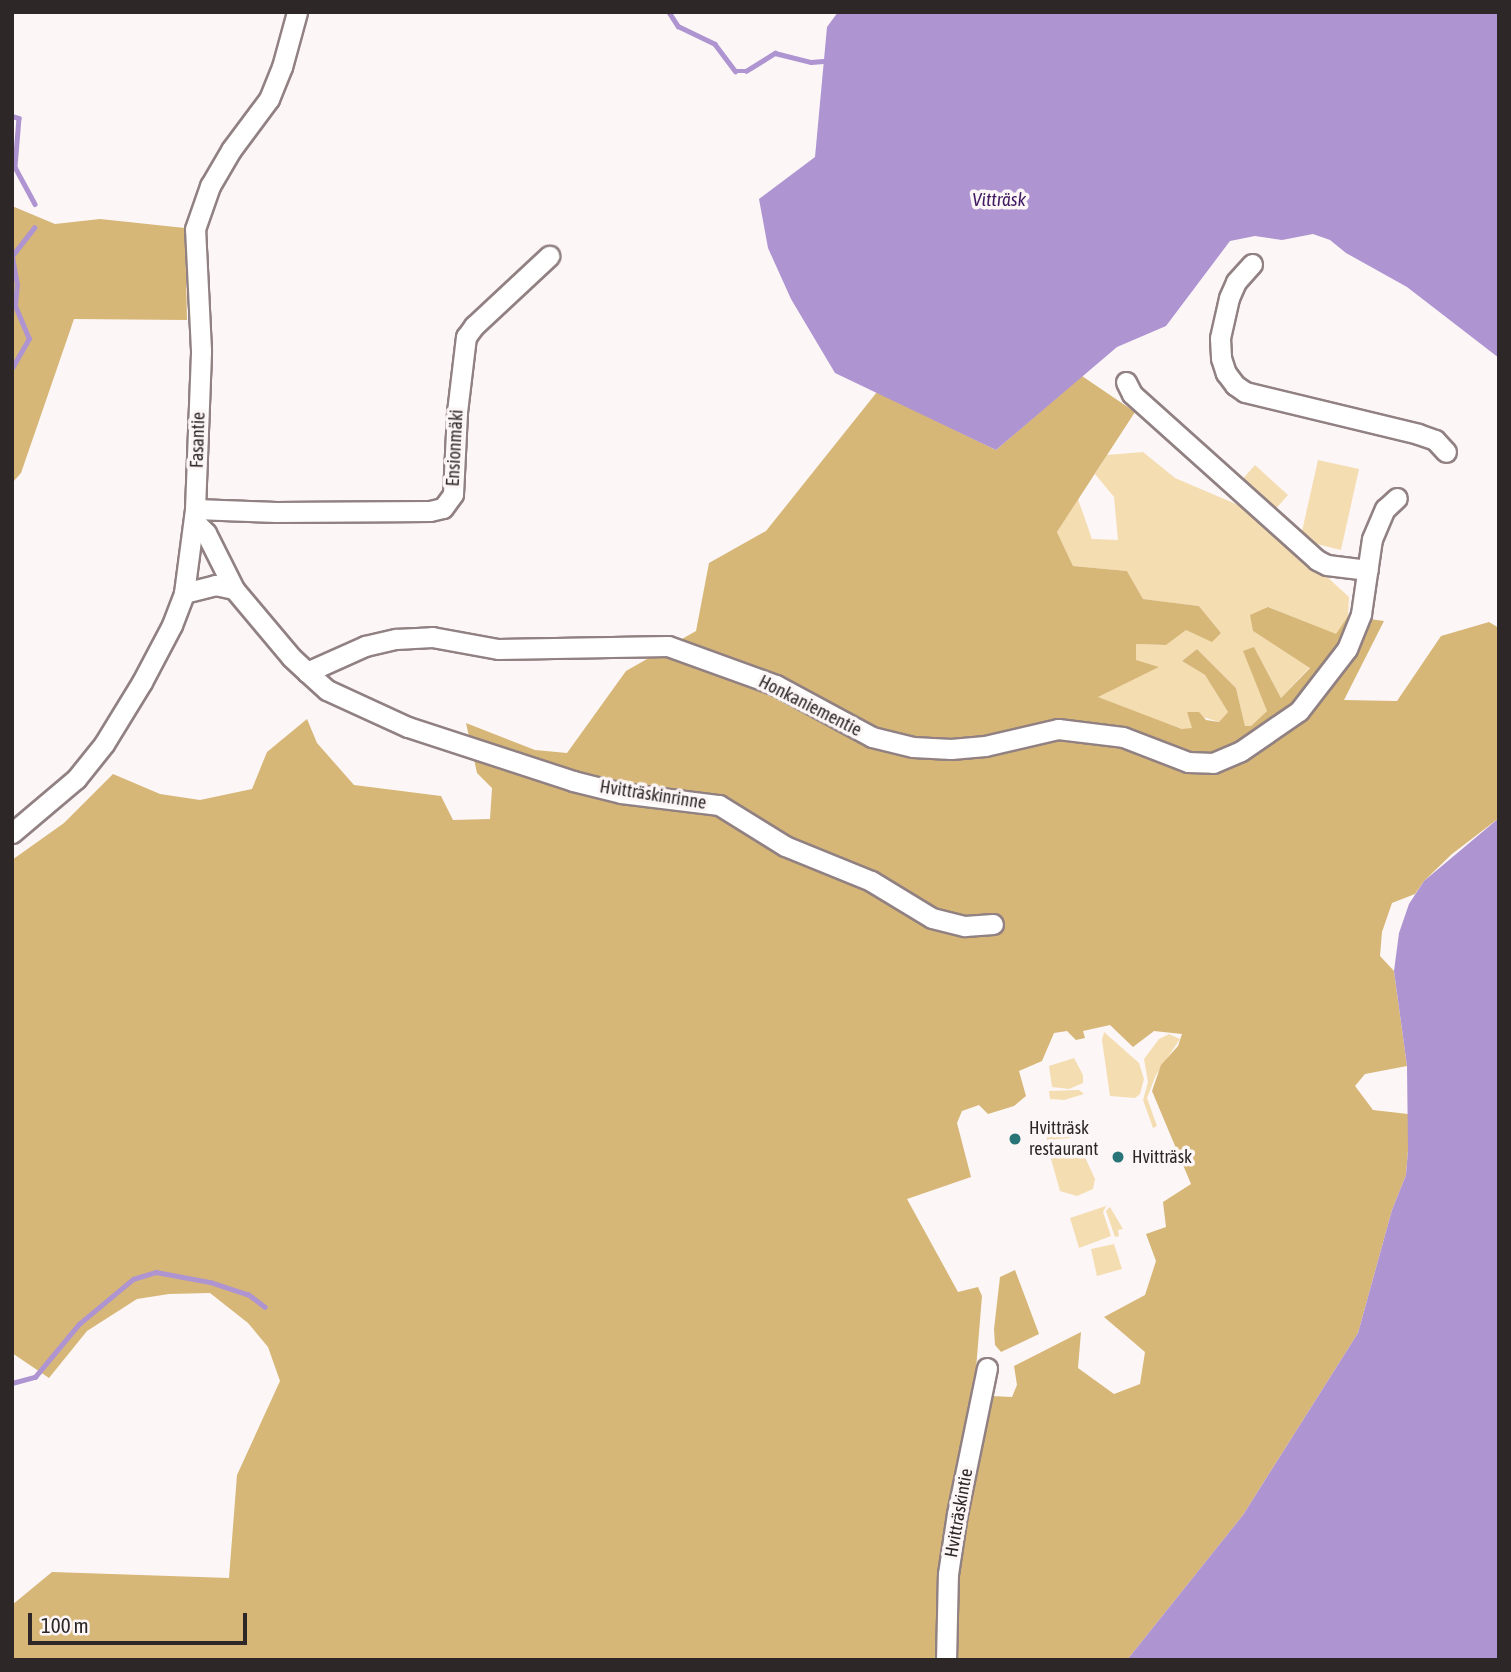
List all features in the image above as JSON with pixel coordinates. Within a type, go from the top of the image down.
[{"type":"street","name":"Fasantie","points":[[12,833],[76,779],[104,744],[148,670],[184,593],[195,515],[201,350],[195,229],[210,186],[231,150],[269,99],[282,67],[298,12]]},
{"type":"street","name":"Ensionmäki","points":[[195,515],[430,511],[443,508],[453,494],[457,412],[466,337],[482,318],[549,256]]},
{"type":"street","points":[[1252,264],[1236,282],[1229,298],[1220,338],[1223,365],[1235,385],[1245,392],[1418,434],[1435,440],[1446,452]]},
{"type":"street","points":[[1126,382],[1132,394],[1317,560],[1327,565],[1368,570]]},
{"type":"street","name":"Honkaniementie","points":[[307,672],[365,646],[396,639],[432,638],[498,649],[668,646],[776,685],[872,737],[913,747],[951,749],[985,746],[1058,729],[1123,737],[1188,762],[1213,763],[1241,751],[1273,732],[1299,711],[1347,649],[1361,614],[1372,539],[1385,509],[1397,498]]},
{"type":"street","points":[[195,515],[234,589],[307,672]]},
{"type":"street","points":[[184,593],[215,585],[234,589]]},
{"type":"street","name":"Hvitträskinrinne","points":[[307,672],[327,690],[408,727],[573,781],[621,793],[719,805],[785,846],[871,881],[932,918],[965,926],[993,924]]},
{"type":"street","name":"Hvitträskintie","points":[[946,1660],[946,1600],[953,1538],[987,1368]]},
{"type":"shaded area","points":[[12,206],[55,224],[100,219],[185,228],[187,320],[74,319],[21,473],[12,483]]},
{"type":"shaded area","points":[[1082,376],[1135,412],[1057,532],[1073,566],[1127,571],[1143,599],[1199,606],[1221,633],[1212,642],[1186,630],[1166,645],[1136,644],[1136,660],[1159,667],[1098,697],[1182,729],[1192,728],[1187,712],[1199,712],[1206,720],[1219,722],[1228,712],[1205,675],[1182,661],[1197,649],[1236,688],[1245,726],[1251,726],[1267,711],[1243,651],[1254,647],[1281,698],[1310,668],[1253,631],[1250,615],[1268,607],[1336,634],[1348,616],[1384,621],[1344,700],[1397,701],[1441,636],[1489,622],[1499,628],[1499,818],[1452,854],[1424,881],[1415,894],[1392,903],[1382,932],[1380,956],[1394,971],[1407,1066],[1365,1074],[1355,1086],[1373,1110],[1408,1114],[1408,1150],[1406,1175],[1392,1210],[1358,1333],[1243,1515],[1127,1660],[12,1660],[12,1605],[52,1572],[229,1578],[237,1475],[280,1381],[268,1347],[248,1323],[210,1293],[169,1294],[137,1299],[87,1331],[49,1378],[12,1353],[12,860],[64,823],[113,774],[160,794],[200,800],[252,789],[267,752],[307,719],[317,743],[354,785],[441,796],[453,820],[490,819],[492,788],[477,773],[466,723],[535,750],[567,753],[626,671],[696,631],[709,563],[766,531],[877,392],[996,450]],"holes":[[[1110,1025],[1133,1047],[1154,1031],[1182,1034],[1178,1046],[1161,1065],[1152,1091],[1191,1184],[1163,1202],[1166,1227],[1146,1234],[1156,1261],[1145,1295],[1104,1317],[1145,1352],[1140,1384],[1114,1394],[1078,1368],[1081,1332],[1014,1366],[1017,1385],[1012,1397],[991,1396],[976,1369],[982,1296],[978,1287],[958,1292],[907,1199],[971,1177],[957,1123],[962,1111],[979,1105],[988,1114],[1014,1106],[1026,1096],[1019,1071],[1042,1061],[1054,1033],[1067,1031],[1076,1040],[1085,1038],[1083,1031]]]},
{"type":"shaded area","points":[[1143,452],[1175,478],[1257,513],[1349,597],[1348,616],[1336,635],[1269,607],[1253,631],[1310,667],[1281,698],[1254,647],[1267,711],[1251,726],[1245,726],[1236,688],[1197,649],[1182,661],[1205,675],[1228,712],[1219,722],[1187,712],[1193,729],[1182,729],[1097,697],[1158,667],[1135,660],[1136,644],[1166,645],[1186,629],[1212,641],[1221,633],[1199,606],[1143,599],[1127,571],[1073,566],[1057,532],[1078,499],[1092,539],[1118,540],[1114,497],[1095,474],[1107,455]]},
{"type":"shaded area","points":[[1318,460],[1359,469],[1341,550],[1300,540]]},
{"type":"shaded area","points":[[1255,465],[1288,495],[1273,512],[1240,482]]},
{"type":"shaded area","points":[[1104,1032],[1139,1063],[1144,1079],[1140,1094],[1135,1098],[1110,1096],[1102,1040]]},
{"type":"shaded area","points":[[1169,1034],[1180,1039],[1156,1075],[1147,1098],[1157,1126],[1153,1128],[1143,1100],[1148,1082],[1144,1059],[1159,1039]]},
{"type":"shaded area","points":[[1074,1058],[1083,1075],[1083,1083],[1069,1089],[1052,1087],[1049,1066]]},
{"type":"shaded area","points":[[1079,1090],[1084,1094],[1064,1100],[1050,1099],[1049,1091]]},
{"type":"shaded area","points":[[1051,1120],[1071,1138],[1047,1140],[1046,1126]]},
{"type":"shaded area","points":[[1074,1143],[1084,1155],[1095,1179],[1093,1189],[1077,1196],[1060,1191],[1048,1148]]},
{"type":"shaded area","points":[[1106,1206],[1103,1212],[1111,1236],[1079,1248],[1070,1218]]},
{"type":"shaded area","points":[[1110,1207],[1123,1229],[1118,1230],[1119,1236],[1115,1237],[1106,1211]]},
{"type":"shaded area","points":[[1114,1244],[1122,1269],[1097,1276],[1091,1249]]},
{"type":"shaded area","points":[[1015,1270],[1039,1334],[1001,1352],[995,1345],[994,1329],[1000,1277]]},
{"type":"water","name":"Vitträsk","points":[[838,12],[1499,12],[1499,358],[1407,287],[1346,253],[1330,240],[1313,234],[1282,240],[1255,236],[1230,241],[1166,326],[1117,347],[996,450],[835,373],[791,299],[768,248],[759,199],[815,157],[827,27]]},
{"type":"water","points":[[1499,818],[1499,1660],[1127,1660],[1243,1515],[1358,1333],[1392,1210],[1406,1175],[1407,1066],[1394,971],[1399,933],[1409,904],[1424,881]]},
{"type":"waterway","points":[[669,12],[678,26],[715,44],[735,71],[746,71],[775,53],[811,62],[823,61]]},
{"type":"waterway","points":[[12,116],[19,118],[15,167],[35,204]]},
{"type":"waterway","points":[[12,368],[29,339],[15,306],[17,285],[12,256],[34,228]]},
{"type":"waterway","points":[[12,1383],[35,1377],[79,1324],[133,1279],[156,1272],[210,1282],[248,1294],[265,1307]]},
{"type":"place","name":"Hvitträsk restaurant","points":[[1015,1139]]},
{"type":"place","name":"Hvitträsk","points":[[1118,1157]]}]
